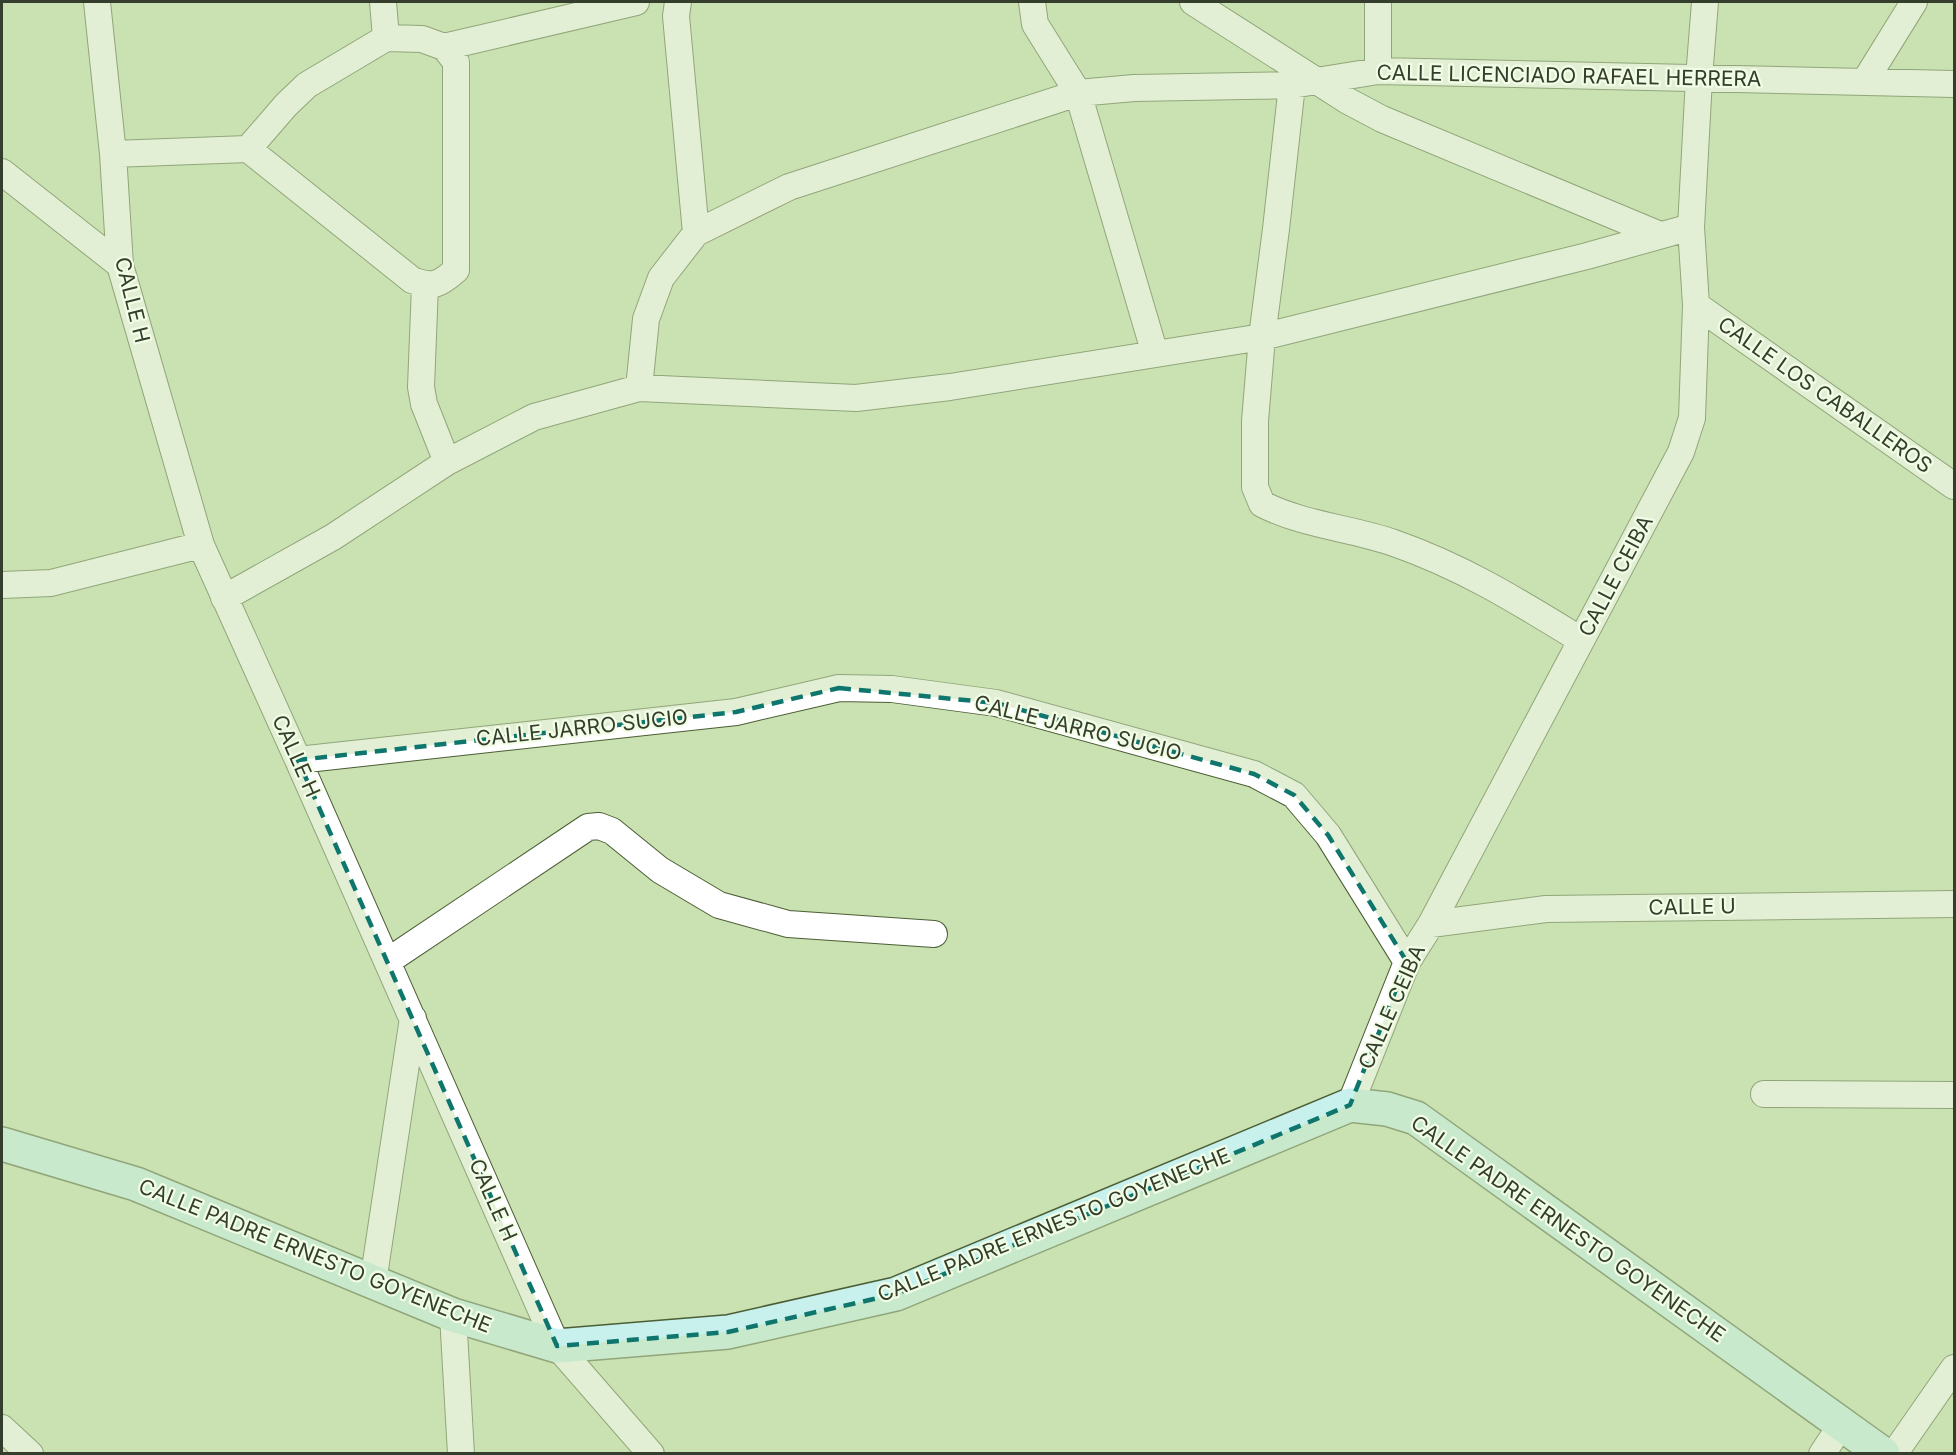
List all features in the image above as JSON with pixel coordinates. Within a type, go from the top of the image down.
[{"type":"street","name":"CALLE H","points":[[97,2],[113,154],[120,265],[201,545],[413,1017],[557,1346],[651,1454]]},
{"type":"street","points":[[383,2],[386,38]]},
{"type":"street","points":[[444,47],[636,2]]},
{"type":"street","points":[[678,2],[676,16],[696,233]]},
{"type":"street","points":[[1032,2],[1035,24],[1078,93],[1155,354]]},
{"type":"street","points":[[1193,2],[1348,101],[1382,119],[1660,235]]},
{"type":"street","points":[[1377,71],[1378,2]]},
{"type":"street","name":"CALLE CEIBA","points":[[1350,1105],[1407,962],[1431,924],[1681,452],[1692,418],[1696,305],[1690,227],[1705,2]]},
{"type":"street","points":[[1865,81],[1914,2]]},
{"type":"street","points":[[113,154],[248,149],[412,280],[425,285],[441,283],[456,270],[456,62],[444,47],[422,39],[386,38],[307,85],[286,105],[248,149]]},
{"type":"street","name":"CALLE LICENCIADO RAFAEL HERRERA","points":[[639,388],[645,319],[661,278],[696,233],[789,187],[1078,93],[1134,88],[1292,85],[1377,71],[1954,84]]},
{"type":"street","points":[[1292,85],[1262,337],[1255,421],[1255,487],[1262,504],[1281,514],[1391,542],[1444,561],[1581,640]]},
{"type":"street","points":[[2,172],[120,265]]},
{"type":"street","points":[[224,598],[333,537],[447,462],[534,417],[639,388],[856,398],[950,387],[1262,337],[1587,256],[1690,227]]},
{"type":"street","points":[[425,285],[421,387],[424,404],[447,462]]},
{"type":"street","name":"CALLE LOS CABALLEROS","points":[[1696,305],[1954,486]]},
{"type":"street","points":[[2,585],[51,583],[201,545]]},
{"type":"street","name":"CALLE JARRO SUCIO","points":[[298,760],[736,712],[839,688],[892,689],[996,703],[1254,774],[1294,795],[1328,835],[1407,962]]},
{"type":"street","points":[[388,961],[588,827],[600,826],[612,831],[660,870],[719,905],[788,924],[934,934]]},
{"type":"street","name":"CALLE U","points":[[1431,924],[1546,909],[1954,904]]},
{"type":"street","points":[[373,1282],[413,1017]]},
{"type":"street","points":[[1764,1094],[1954,1095]]},
{"type":"street","name":"CALLE PADRE ERNESTO GOYENECHE","points":[[2,1144],[136,1184],[453,1315],[557,1346],[728,1332],[896,1294],[1350,1105],[1387,1109],[1416,1118],[1883,1454]]},
{"type":"street","points":[[453,1315],[460,1454]]},
{"type":"street","points":[[1894,1454],[1954,1368]]},
{"type":"street","points":[[1822,1454],[1842,1424]]},
{"type":"street","points":[[2,1428],[30,1454]]},
{"type":"highlighted area","points":[[839,688],[996,703],[1254,774],[1294,795],[1328,835],[1407,962],[1350,1105],[896,1294],[728,1332],[557,1346],[298,760],[736,712]]}]
